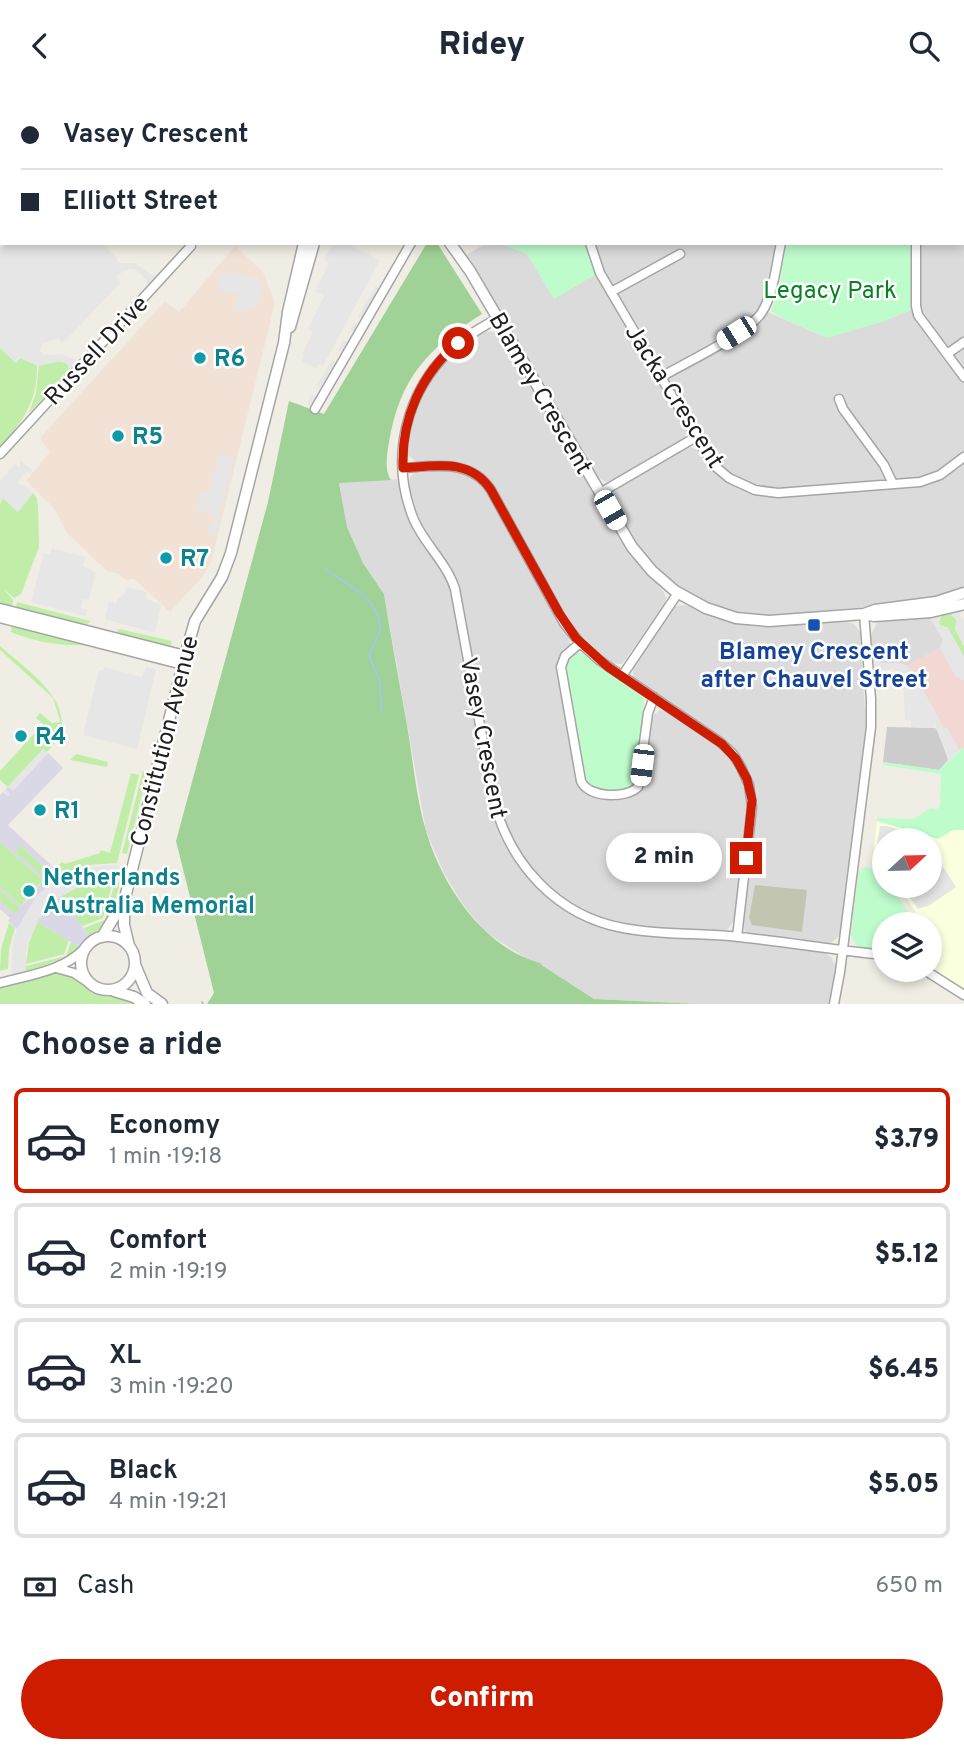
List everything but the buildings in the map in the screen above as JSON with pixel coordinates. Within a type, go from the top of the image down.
[{"type":"street","name":"Constitution Avenue","points":[[129,946],[123,922],[124,902],[184,660],[195,621],[219,582],[231,553],[284,343],[288,312],[304,245]]},
{"type":"street","name":"Constitution Avenue","points":[[284,343],[295,315],[313,245]]},
{"type":"street","points":[[315,409],[410,245]]},
{"type":"street","name":"Blamey Crescent","points":[[451,245],[470,271]]},
{"type":"street","name":"Blamey Crescent","points":[[457,245],[639,557],[678,593],[722,614],[760,621],[912,609],[939,604],[964,593]]},
{"type":"street","name":"Jacka Crescent","points":[[590,245],[595,264],[696,437],[720,471],[734,481],[760,491],[780,493],[894,484],[933,478],[964,457]]},
{"type":"street","points":[[661,377],[758,318],[768,298],[781,245]]},
{"type":"street","points":[[916,245],[918,315],[964,377]]},
{"type":"street","name":"Russell Drive","points":[[0,454],[191,246]]},
{"type":"street","points":[[611,292],[680,254]]},
{"type":"street","name":"Vasey Crescent","points":[[498,319],[457,344],[426,379],[415,400],[402,450],[405,492],[415,521],[454,585],[494,801],[504,833],[523,865],[540,885],[559,900],[598,921],[637,930],[737,937],[872,954]]},
{"type":"street","points":[[947,354],[964,342]]},
{"type":"street","points":[[839,398],[887,469],[894,484]]},
{"type":"street","points":[[600,493],[696,437]]},
{"type":"street","points":[[403,468],[455,466],[470,470],[481,478],[563,620],[580,642],[622,676],[726,747],[740,764],[748,782],[751,814],[737,937]]},
{"type":"street","points":[[622,676],[678,593]]},
{"type":"street","points":[[939,604],[959,606]]},
{"type":"street","points":[[0,609],[91,637]]},
{"type":"street","points":[[834,1004],[871,720],[864,614]]},
{"type":"street","points":[[0,617],[184,660]]},
{"type":"street","points":[[580,642],[565,656],[561,669],[581,781],[585,789],[596,793],[624,794],[632,793],[638,787],[648,715],[654,697]]},
{"type":"street","name":"Constitution Avenue","points":[[102,937],[124,902]]},
{"type":"street","points":[[0,983],[56,968],[102,937],[119,938],[129,946],[147,993],[162,1004]]},
{"type":"street","points":[[85,948],[81,968],[89,983]]},
{"type":"street","points":[[110,991],[130,981],[135,963]]},
{"type":"street","points":[[56,968],[74,973],[99,989],[129,995],[145,1004]]},
{"type":"street","points":[[942,981],[964,995]]},
{"type":"shaded area","points":[[4,245],[103,245],[119,263],[135,263],[152,275],[159,274],[147,287],[147,280],[136,270],[122,272],[116,277],[121,282],[67,339],[62,343],[58,338],[42,344],[40,351],[45,355],[62,354],[76,360],[82,358],[69,372],[68,365],[61,361],[38,366],[20,358],[16,363],[0,348],[0,249]]},
{"type":"shaded area","points":[[332,245],[350,245],[380,260],[323,366],[318,364],[316,369],[302,361],[302,354],[313,332],[308,329],[324,296],[315,291],[329,263],[324,260]]},
{"type":"shaded area","points":[[484,245],[506,245],[527,254],[554,298],[596,274],[686,427],[686,435],[682,441],[615,480],[607,482],[598,478],[466,255]]},
{"type":"shaded area","points":[[591,245],[780,245],[763,310],[825,337],[884,321],[913,309],[916,245],[964,245],[964,456],[931,479],[917,482],[891,478],[778,493],[763,492],[716,467],[603,278]]},
{"type":"shaded area","points":[[235,246],[263,272],[275,303],[211,562],[203,576],[170,612],[134,579],[126,580],[119,574],[107,571],[67,533],[54,508],[26,481],[50,452],[40,438],[165,301],[179,312]]},
{"type":"shaded area","points":[[240,273],[259,280],[258,284],[263,286],[256,309],[247,306],[245,311],[236,308],[239,294],[219,291],[220,274]]},
{"type":"shaded area","points":[[376,286],[384,292],[315,409],[307,403],[312,394],[317,397],[322,389],[317,385],[332,360],[337,363],[343,353],[338,350],[343,340],[349,343],[355,333],[350,330],[354,323],[359,326],[363,320],[358,316]]},
{"type":"shaded area","points":[[487,331],[498,333],[504,340],[627,549],[664,592],[666,599],[663,607],[622,664],[609,663],[575,630],[492,485],[484,476],[462,463],[417,463],[407,454],[411,420],[433,375],[453,353]]},
{"type":"shaded area","points":[[689,447],[698,450],[714,471],[729,482],[751,493],[769,496],[924,485],[944,477],[964,462],[964,591],[929,601],[768,616],[726,610],[698,599],[669,580],[645,557],[613,501],[613,495],[618,488]]},
{"type":"shaded area","points":[[219,454],[234,458],[216,531],[212,536],[205,531],[213,522],[215,514],[196,510],[201,492],[209,494]]},
{"type":"shaded area","points":[[20,460],[33,471],[26,472],[17,482],[33,493],[18,512],[3,498],[0,504],[0,481],[15,464],[20,468]]},
{"type":"shaded area","points":[[447,470],[465,473],[483,486],[568,635],[570,644],[559,660],[558,671],[580,788],[595,796],[625,797],[638,792],[643,782],[650,718],[660,710],[668,712],[715,744],[737,767],[746,789],[748,811],[734,920],[728,929],[720,931],[645,927],[599,917],[559,896],[537,876],[521,856],[498,803],[458,588],[451,570],[423,529],[408,486],[414,473]]},
{"type":"shaded area","points":[[400,479],[403,502],[411,524],[443,572],[451,591],[491,810],[502,839],[522,870],[540,891],[560,906],[595,924],[619,932],[725,940],[824,952],[831,957],[836,967],[829,1004],[697,1004],[594,999],[540,963],[527,959],[485,932],[462,903],[444,873],[426,831],[384,594],[363,563],[347,527],[339,482]]},
{"type":"shaded area","points":[[52,548],[85,557],[83,566],[96,572],[89,600],[83,599],[81,608],[87,610],[85,616],[31,602],[44,553],[50,555]]},
{"type":"shaded area","points":[[126,587],[147,592],[145,598],[161,605],[155,633],[105,619],[109,602],[116,604],[115,609],[117,600],[125,593]]},
{"type":"shaded area","points":[[686,605],[719,619],[743,624],[771,626],[844,621],[854,624],[860,632],[866,727],[841,928],[838,937],[831,943],[751,935],[745,931],[742,921],[756,807],[747,771],[739,756],[722,739],[633,676],[633,667],[670,611],[676,606]]},
{"type":"shaded area","points":[[962,609],[960,615],[964,620],[964,646],[955,629],[957,621],[948,613]]},
{"type":"shaded area","points":[[943,613],[939,618],[940,625],[948,628],[964,657],[964,680],[956,677],[940,648],[943,640],[932,621],[925,616]]},
{"type":"shaded area","points":[[926,616],[943,640],[940,648],[907,666],[876,661],[871,635],[878,621]]},
{"type":"shaded area","points":[[940,648],[956,677],[964,680],[964,747],[959,750],[947,728],[944,729],[914,673],[907,666]]},
{"type":"shaded area","points":[[873,657],[879,663],[900,663],[912,670],[959,750],[949,762],[934,723],[933,728],[911,727],[911,720],[905,720],[903,678],[908,678],[908,675],[893,669],[881,670],[875,677]]},
{"type":"shaded area","points":[[104,667],[142,677],[146,667],[156,669],[137,749],[83,735],[99,670],[103,671]]},
{"type":"shaded area","points":[[887,727],[935,728],[940,733],[948,760],[939,770],[883,762]]},
{"type":"shaded area","points":[[43,749],[48,753],[8,796],[3,792]]},
{"type":"shaded area","points":[[48,753],[63,768],[8,825],[55,869],[58,866],[67,875],[49,885],[35,898],[17,929],[0,909],[0,901],[14,914],[20,908],[0,887],[21,906],[29,898],[23,893],[24,886],[31,884],[36,888],[44,881],[0,842],[0,795],[3,792],[8,796],[10,794],[6,790],[8,787],[13,791]],"holes":[[[20,845],[51,873],[46,879],[15,851]]]},
{"type":"shaded area","points":[[877,821],[901,828],[876,828]]},
{"type":"shaded area","points":[[953,830],[964,830],[964,990],[942,977],[942,912],[915,912],[907,898],[942,898],[942,837]]},
{"type":"shaded area","points":[[105,865],[124,866],[120,882],[103,881],[83,885],[56,899],[40,918],[30,937],[26,971],[11,975],[13,941],[21,919],[32,902],[49,885],[66,875]]},
{"type":"shaded area","points":[[942,865],[956,887],[942,897]]},
{"type":"shaded area","points":[[755,885],[807,890],[802,932],[752,925],[749,918]]},
{"type":"shaded area","points":[[61,896],[89,936],[80,947],[37,922]]},
{"type":"shaded area","points":[[910,898],[940,898],[930,905],[918,909]]},
{"type":"green space","points":[[426,245],[438,245],[482,314],[446,339],[419,367],[409,382],[394,420],[389,442],[387,467],[391,480],[339,483],[347,527],[363,563],[384,594],[420,805],[433,852],[454,893],[483,929],[500,944],[540,963],[594,999],[697,1004],[207,1004],[214,993],[176,841],[268,502],[289,401],[324,414]]},
{"type":"green space","points":[[506,245],[587,245],[596,274],[554,299],[527,254]]},
{"type":"green space","name":"Legacy Park","points":[[786,245],[913,245],[913,309],[884,321],[828,338],[771,311],[779,291]]},
{"type":"green space","points":[[0,348],[16,363],[20,358],[37,365],[37,378],[27,411],[0,447]]},
{"type":"green space","points":[[58,361],[67,363],[70,369],[29,413],[36,393],[39,365]]},
{"type":"green space","points":[[33,493],[38,507],[39,547],[21,594],[14,598],[3,588],[13,600],[12,608],[0,604],[0,504],[3,498],[18,512]]},
{"type":"green space","points":[[17,602],[91,621],[84,626],[16,609]]},
{"type":"green space","points":[[950,613],[957,621],[955,629],[964,646],[964,657],[948,628],[939,622],[942,614]]},
{"type":"green space","points":[[12,624],[85,645],[38,641],[11,632]]},
{"type":"green space","points":[[119,629],[172,641],[170,648],[115,634]]},
{"type":"green space","points":[[0,646],[51,694],[59,707],[62,722],[58,737],[47,752],[43,749],[8,787],[0,780],[0,771],[43,724],[36,718],[40,713],[52,723],[60,720],[53,698],[0,650]]},
{"type":"green space","points":[[580,652],[639,692],[644,699],[636,783],[633,788],[608,791],[585,782],[564,668],[569,657]]},
{"type":"green space","points":[[964,747],[964,830],[953,830],[942,837],[942,828],[901,828],[877,821],[877,818],[914,819],[930,808],[937,809],[940,806],[941,774],[883,765],[883,762],[939,770]]},
{"type":"green space","points":[[76,754],[108,762],[107,767],[70,760]]},
{"type":"green space","points":[[143,770],[146,778],[127,854],[122,853]]},
{"type":"green space","points":[[131,773],[139,775],[117,863],[88,865],[65,873],[58,866],[62,862],[65,864],[100,853],[101,850],[110,853]]},
{"type":"green space","points":[[0,842],[44,881],[33,889],[21,906],[0,887]]},
{"type":"green space","points":[[20,845],[52,874],[46,880],[14,851]]},
{"type":"green space","points":[[865,867],[872,868],[872,898],[899,898],[908,912],[872,912],[872,950],[860,947],[851,935],[860,870]]},
{"type":"green space","points":[[113,881],[103,918],[82,926],[61,896],[76,888]]},
{"type":"green space","points":[[115,881],[120,882],[111,913],[103,926],[89,936],[84,928],[105,920]]},
{"type":"green space","points":[[0,890],[20,908],[14,914],[0,901]]},
{"type":"green space","points":[[37,922],[69,940],[64,954],[26,964],[29,943]]},
{"type":"green space","points":[[9,923],[15,928],[9,949],[8,969],[0,971],[1,949]]},
{"type":"green space","points":[[71,942],[80,947],[70,957],[26,971],[26,966],[66,956]]},
{"type":"green space","points":[[58,972],[76,977],[96,994],[107,997],[120,995],[142,1004],[0,1004],[0,987]]},
{"type":"waterway","points":[[325,569],[361,593],[375,609],[379,619],[380,629],[369,655],[380,683],[381,711]]},
{"type":"place","name":"R6","points":[[200,358]]},
{"type":"place","name":"R5","points":[[118,436]]},
{"type":"place","name":"R7","points":[[166,558]]},
{"type":"place","name":"Blamey Crescent after Chauvel Street","points":[[814,625]]},
{"type":"place","name":"R4","points":[[21,736]]},
{"type":"place","name":"R1","points":[[40,810]]},
{"type":"place","name":"Netherlands Australia Memorial","points":[[29,891]]},
{"type":"route","points":[[458,343],[436,366],[415,400],[405,431],[403,468],[446,465],[465,468],[479,476],[491,490],[568,629],[584,647],[731,752],[743,770],[751,794],[746,858]]}]
